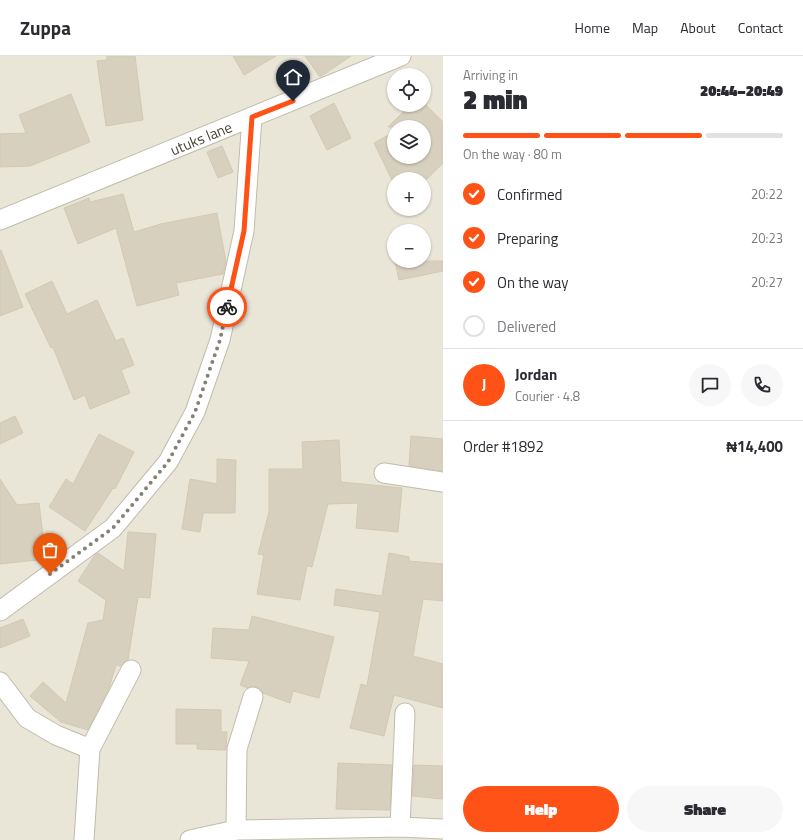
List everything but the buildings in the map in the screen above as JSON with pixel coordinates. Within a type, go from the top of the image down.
[{"type":"street","name":"utuks lane","points":[[0,220],[401,56]]},
{"type":"street","points":[[0,611],[113,528],[168,462],[195,412],[220,340],[244,231],[252,117]]},
{"type":"street","points":[[384,473],[443,482]]},
{"type":"street","points":[[84,840],[90,749],[131,670]]},
{"type":"street","points":[[0,682],[27,718],[56,735],[90,749]]},
{"type":"street","points":[[236,830],[237,750],[253,697]]},
{"type":"street","points":[[400,827],[405,713]]},
{"type":"street","points":[[190,840],[236,830],[400,827],[443,829]]},
{"type":"shaded area","points":[[0,56],[443,56],[443,840],[0,840]]},
{"type":"way so far","points":[[50,574],[113,528],[168,462],[195,412],[220,340],[227,307]]},
{"type":"route","points":[[227,307],[244,231],[252,117],[293,101]]}]
